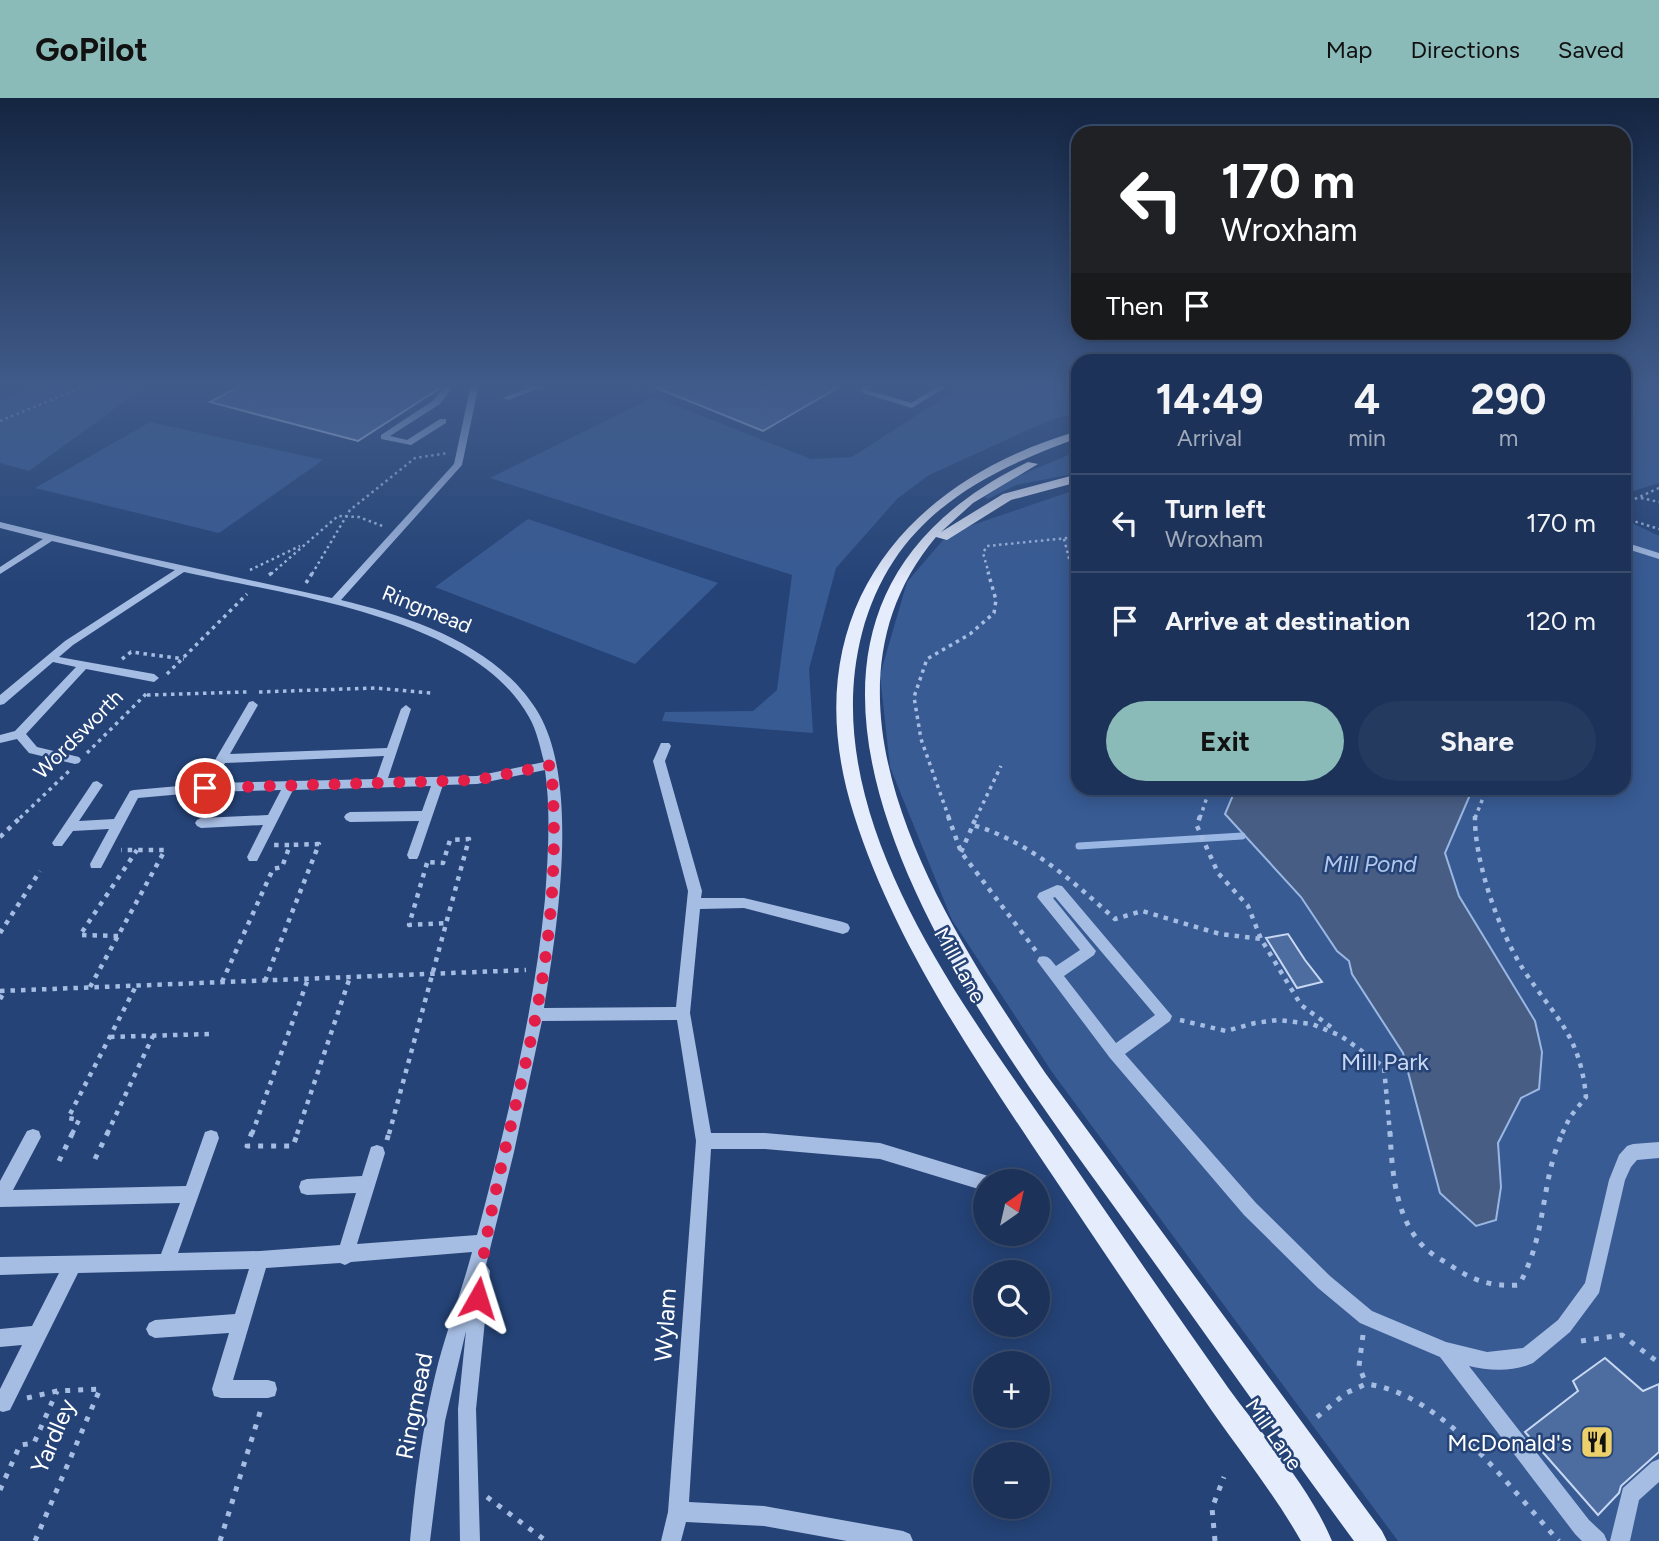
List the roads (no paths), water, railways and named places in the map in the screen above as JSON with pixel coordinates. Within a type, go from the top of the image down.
[{"type":"main road","points":[[987,470],[1021,451]]},
{"type":"main road","name":"Mill Lane","points":[[1034,451],[987,470],[951,493],[907,531],[880,568],[863,604],[849,645],[843,695],[845,740],[856,795],[901,909],[968,1028],[1317,1541]]},
{"type":"main road","name":"Mill Lane","points":[[1065,451],[1018,470],[975,496],[935,530],[909,561],[881,619],[872,659],[868,702],[876,764],[911,864],[954,946],[1045,1089],[1372,1541]]},
{"type":"main road","points":[[909,561],[958,525],[995,503],[1023,492],[1071,480]]},
{"type":"street","points":[[334,602],[458,464],[461,451]]},
{"type":"street","name":"Ringmead","points":[[0,525],[334,602],[406,623],[471,653],[493,668],[525,703],[540,726],[551,765],[556,836],[543,969],[536,1015],[484,1243],[450,1353],[437,1416],[420,1541]]},
{"type":"street","points":[[0,571],[50,538]]},
{"type":"street","points":[[1631,547],[1659,556]]},
{"type":"street","points":[[0,701],[49,658],[182,569]]},
{"type":"street","name":"Wordsworth","points":[[49,658],[82,667],[115,668],[156,681]]},
{"type":"street","name":"Wordsworth","points":[[0,739],[19,734],[82,667]]},
{"type":"street","points":[[205,788],[253,705]]},
{"type":"street","points":[[380,783],[406,709]]},
{"type":"street","name":"Wordsworth","points":[[19,734],[33,750],[75,764]]},
{"type":"street","name":"Wylam","points":[[665,746],[659,761],[695,891],[683,1013],[704,1141],[678,1512],[671,1541]]},
{"type":"street","points":[[221,760],[390,752]]},
{"type":"street","points":[[96,864],[134,794],[205,788],[477,780],[551,765]]},
{"type":"street","points":[[413,855],[438,782]]},
{"type":"street","points":[[58,843],[97,785]]},
{"type":"street","points":[[253,857],[289,786]]},
{"type":"street","points":[[349,817],[426,816]]},
{"type":"street","points":[[201,822],[272,820]]},
{"type":"street","points":[[70,825],[117,824]]},
{"type":"street","points":[[1055,975],[1089,951],[1044,897],[1057,890],[1165,1016],[1115,1053]]},
{"type":"street","points":[[693,904],[744,903],[843,928]]},
{"type":"street","points":[[1044,961],[1115,1053],[1250,1209],[1366,1317],[1446,1351],[1487,1361],[1527,1357],[1563,1326],[1593,1287],[1617,1180],[1625,1161],[1633,1152],[1659,1150]]},
{"type":"street","points":[[536,1015],[683,1013]]},
{"type":"street","points":[[33,1138],[0,1199],[190,1194]]},
{"type":"street","points":[[167,1261],[211,1138]]},
{"type":"street","points":[[704,1141],[765,1141],[880,1151],[973,1179]]},
{"type":"street","points":[[345,1256],[377,1153]]},
{"type":"street","points":[[307,1187],[367,1184]]},
{"type":"street","points":[[0,1266],[345,1256],[484,1243]]},
{"type":"street","name":"Ringmead","points":[[471,1541],[467,1409],[484,1243]]},
{"type":"street","points":[[260,1260],[221,1389],[268,1388]]},
{"type":"street","points":[[3,1403],[72,1266]]},
{"type":"street","points":[[155,1329],[241,1323]]},
{"type":"street","points":[[0,1338],[38,1335]]},
{"type":"street","points":[[1446,1351],[1582,1527],[1597,1541]]},
{"type":"street","points":[[1620,1541],[1630,1494],[1659,1469]]},
{"type":"street","points":[[678,1512],[764,1516],[903,1541]]},
{"type":"water","name":"Mill Pond","points":[[1233,795],[1470,795],[1445,853],[1459,896],[1535,1021],[1542,1052],[1539,1089],[1521,1098],[1498,1143],[1501,1187],[1496,1220],[1476,1226],[1440,1193],[1403,1053],[1352,974],[1349,961],[1337,951],[1301,897],[1225,814]]},
{"type":"waterway","points":[[1079,846],[1242,836]]},
{"type":"place","name":"McDonald's","points":[[1597,1442]]},
{"type":"park label","name":"Mill Park","points":[[1385,1061]]}]
